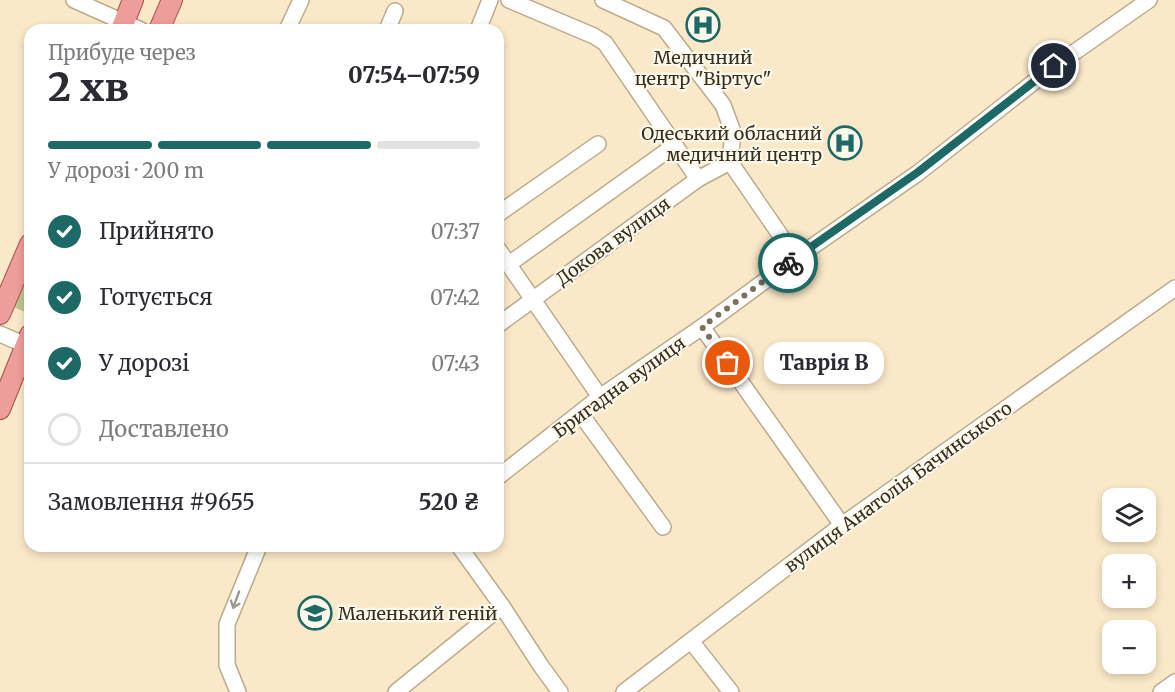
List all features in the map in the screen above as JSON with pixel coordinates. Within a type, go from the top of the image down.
[{"type":"main road","points":[[129,24],[133,0]]},
{"type":"main road","points":[[162,24],[172,0]]},
{"type":"main road","points":[[0,314],[24,258]]},
{"type":"main road","points":[[0,409],[24,354]]},
{"type":"street","points":[[74,0],[120,24]]},
{"type":"street","points":[[290,24],[301,0]]},
{"type":"street","points":[[480,24],[490,0]]},
{"type":"street","points":[[509,0],[594,36],[605,43],[698,179]]},
{"type":"street","points":[[603,0],[664,28],[723,105],[733,132],[730,162],[796,258]]},
{"type":"street","name":"Бригадна вулиця","points":[[504,472],[600,397],[918,172],[1049,70],[1149,0]]},
{"type":"street","points":[[390,24],[395,11]]},
{"type":"street","points":[[504,210],[598,144]]},
{"type":"street","points":[[508,264],[675,145]]},
{"type":"street","name":"Докова вулиця","points":[[504,320],[698,179],[730,162]]},
{"type":"street","points":[[504,258],[600,397]]},
{"type":"street","name":"вулиця Анатолія Бачинського","points":[[624,692],[842,525],[1175,288]]},
{"type":"street","points":[[702,327],[842,525]]},
{"type":"street","points":[[0,334],[24,341]]},
{"type":"street","points":[[580,413],[663,527]]},
{"type":"street","points":[[238,692],[227,665],[227,624],[257,552]]},
{"type":"street","points":[[463,552],[560,692]]},
{"type":"street","points":[[396,692],[502,606]]},
{"type":"street","points":[[690,641],[731,692]]},
{"type":"street","points":[[1161,692],[1175,682]]},
{"type":"green space","points":[[24,269],[24,311],[9,305]]},
{"type":"way so far","points":[[728,363],[702,327],[788,263]]},
{"type":"place","name":"Медичний центр \"Віртус\"","points":[[703,25]]},
{"type":"place","name":"Одеський обласний медичний центр","points":[[845,143]]},
{"type":"place","name":"Таврія В","points":[[728,363]]},
{"type":"place","name":"Маленький геній","points":[[315,613]]},
{"type":"route","points":[[788,263],[918,172],[1054,66]]}]
